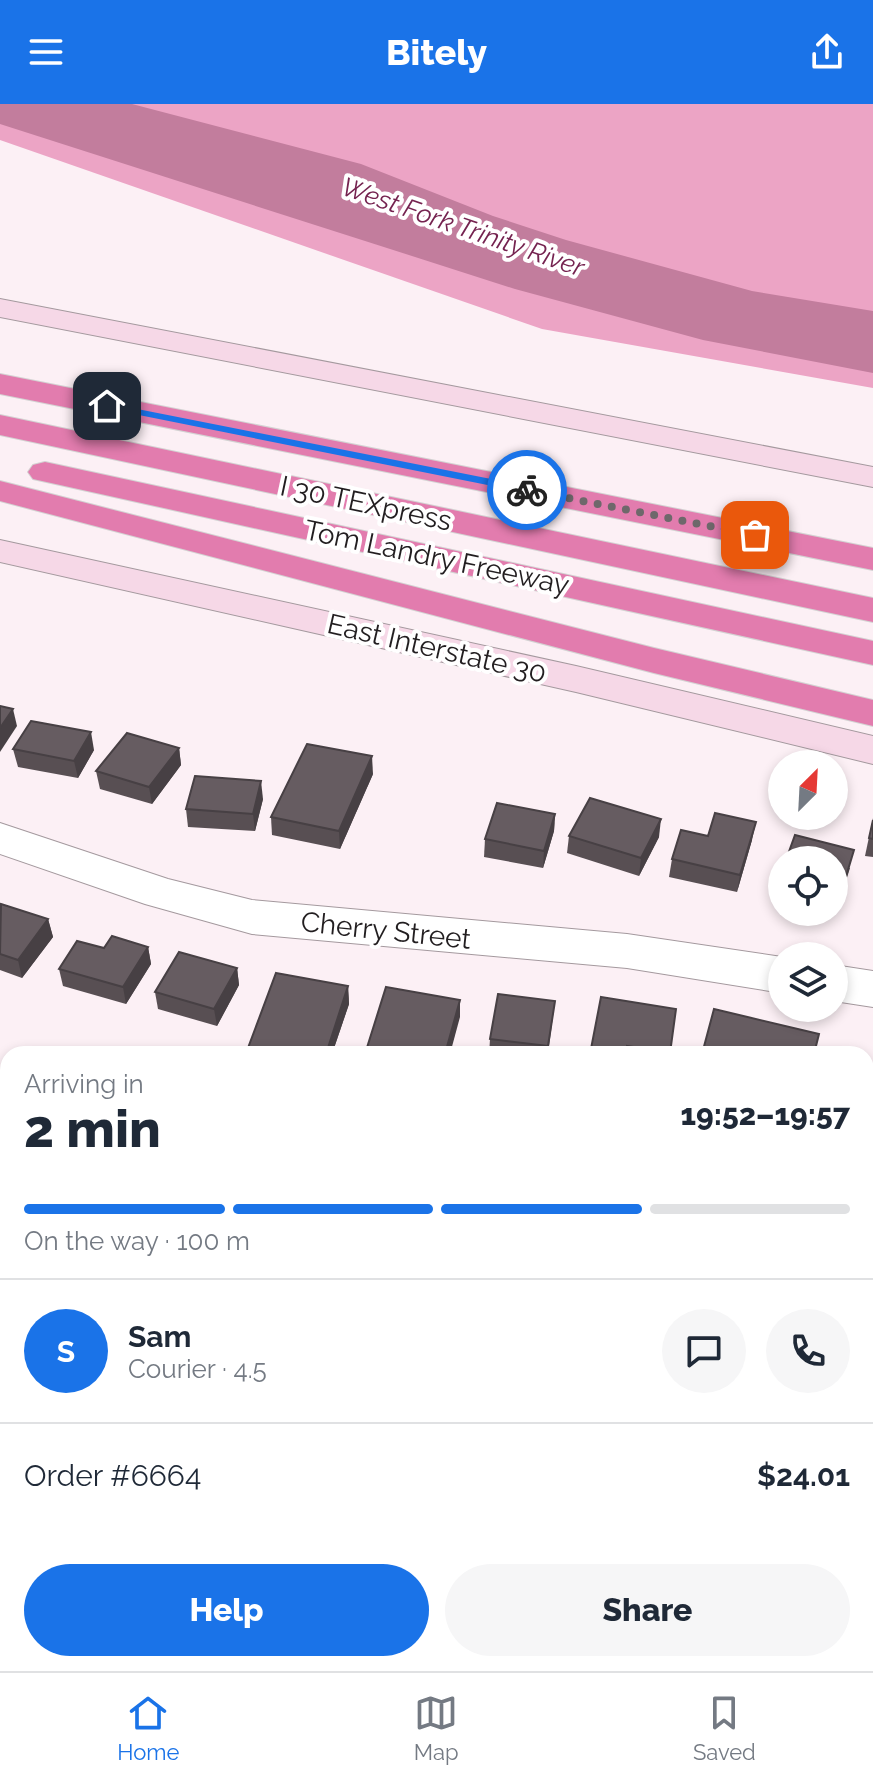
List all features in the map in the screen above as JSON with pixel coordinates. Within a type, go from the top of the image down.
[{"type":"highway","points":[[0,384],[873,559]]},
{"type":"highway","name":"I 30 TEXpress","points":[[0,425],[873,610]]},
{"type":"highway","name":"Tom Landry Freeway","points":[[0,462],[873,653]]},
{"type":"highway","points":[[0,491],[226,547],[591,647],[873,713]]},
{"type":"highway","points":[[755,535],[873,535]]},
{"type":"main road","points":[[0,308],[873,477]]},
{"type":"main road","name":"East Interstate 30","points":[[0,551],[576,679],[873,750]]},
{"type":"street","name":"Cherry Street","points":[[0,838],[161,893],[252,917],[627,951],[768,973]]},
{"type":"street","points":[[848,985],[873,989]]},
{"type":"shaded area","points":[[0,104],[873,104],[873,388],[542,329],[0,140]]},
{"type":"water","name":"West Fork Trinity River","points":[[0,104],[132,104],[361,164],[493,216],[566,240],[752,291],[873,311],[873,373],[703,340],[515,289],[0,124]]},
{"type":"building","points":[[0,706],[13,709],[0,728]]},
{"type":"building","points":[[31,721],[91,732],[74,761],[13,749]]},
{"type":"building","points":[[127,733],[179,748],[149,787],[96,771]]},
{"type":"building","points":[[307,744],[372,756],[339,831],[271,817]]},
{"type":"building","points":[[195,776],[261,781],[253,814],[186,809]]},
{"type":"building","points":[[590,798],[661,819],[641,858],[569,836]]},
{"type":"building","points":[[497,803],[555,814],[544,851],[485,839]]},
{"type":"building","points":[[715,813],[756,822],[740,875],[672,859],[681,830],[708,836]]},
{"type":"building","points":[[795,835],[838,846],[791,846]]},
{"type":"building","points":[[848,848],[854,850],[848,870]]},
{"type":"building","points":[[1,904],[48,919],[18,960],[0,954]]},
{"type":"building","points":[[112,936],[148,947],[123,987],[59,969],[77,941],[104,948]]},
{"type":"building","points":[[179,952],[237,968],[214,1009],[155,992]]},
{"type":"building","points":[[276,973],[348,986],[329,1046],[249,1046]]},
{"type":"building","points":[[386,987],[460,1000],[447,1046],[368,1046]]},
{"type":"building","points":[[498,994],[555,1001],[548,1046],[490,1039]]},
{"type":"building","points":[[601,997],[676,1009],[671,1046],[592,1046]]},
{"type":"building","points":[[714,1009],[819,1034],[816,1046],[704,1046]]},
{"type":"way so far","points":[[527,490],[755,535]]},
{"type":"route","points":[[107,406],[527,490]]}]
